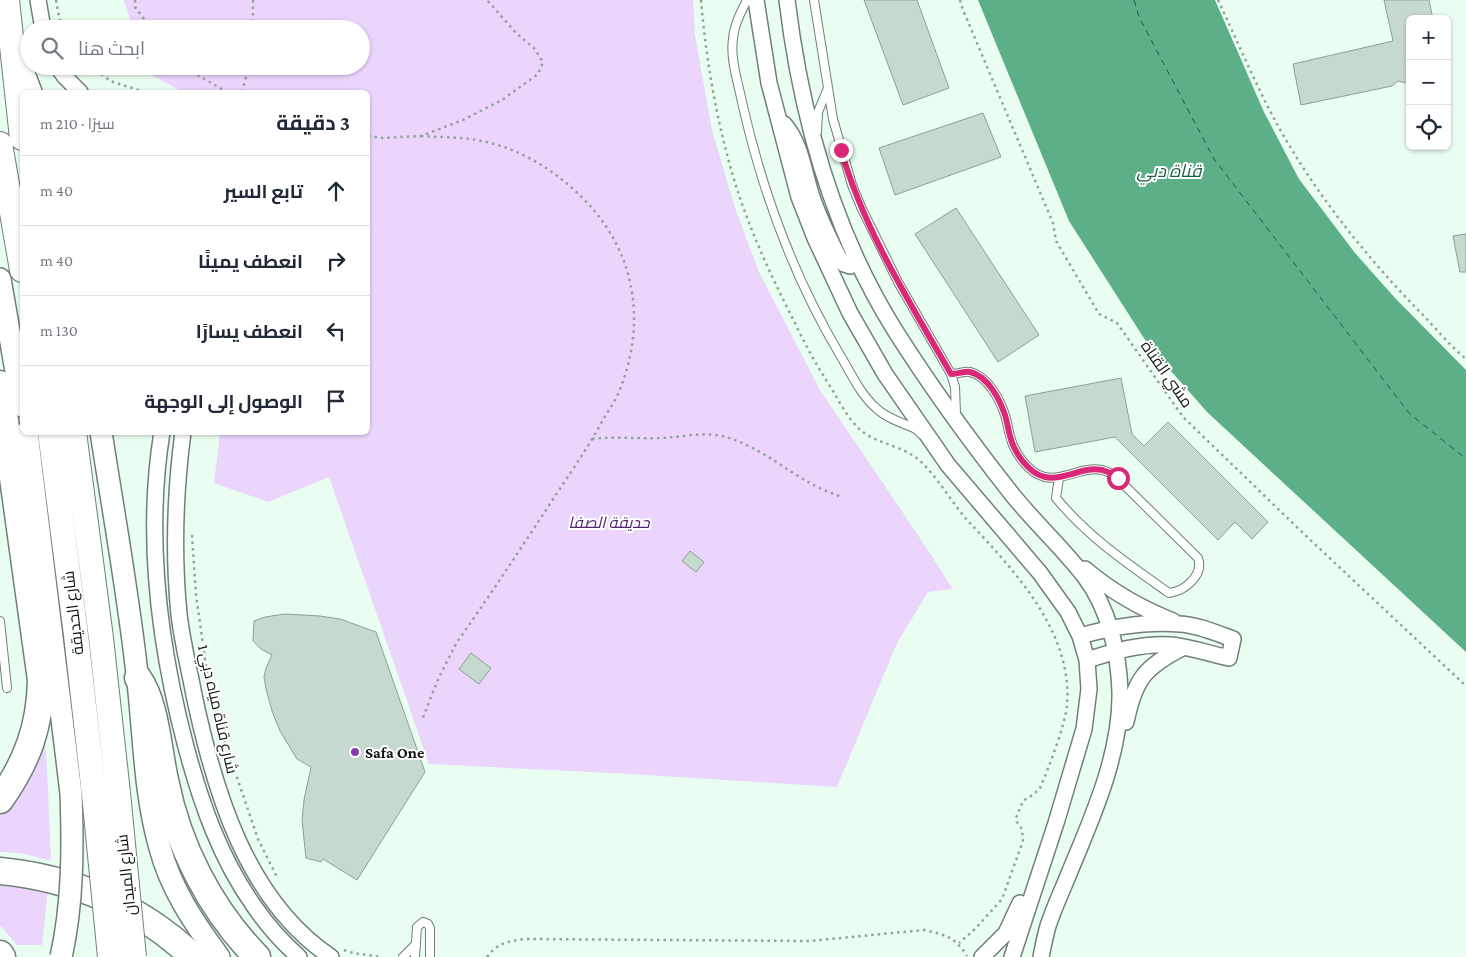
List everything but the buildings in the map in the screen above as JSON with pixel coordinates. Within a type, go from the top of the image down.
[{"type":"highway","points":[[0,384],[41,680],[37,724],[30,746],[11,786],[0,800]]},
{"type":"highway","points":[[138,678],[151,704],[165,783],[172,810],[192,862],[215,904],[237,935],[257,957]]},
{"type":"highway","points":[[0,871],[42,877],[68,884],[116,903],[161,930],[193,957]]},
{"type":"main road","points":[[7,0],[20,121]]},
{"type":"main road","points":[[11,42],[20,63]]},
{"type":"main road","points":[[25,75],[31,90]]},
{"type":"main road","points":[[0,144],[20,259]]},
{"type":"main road","points":[[0,279],[20,394]]},
{"type":"main road","points":[[27,435],[82,793],[72,824],[70,888],[61,957]]},
{"type":"main road","name":"شارع الحديقة","points":[[50,435],[76,635],[82,793]]},
{"type":"main road","name":"شارع الحديقة","points":[[74,435],[118,793]]},
{"type":"main road","points":[[101,435],[138,678],[150,803],[160,849],[174,886],[188,914],[220,957]]},
{"type":"main road","name":"شارع الميدان","points":[[82,793],[110,957]]},
{"type":"main road","name":"شارع الميدان","points":[[118,793],[134,957]]},
{"type":"street","points":[[38,0],[41,20]]},
{"type":"street","points":[[756,0],[776,116],[799,197],[815,238],[850,313],[886,374],[935,447],[968,490],[1040,573],[1068,612],[1080,636],[1087,660],[1089,689],[1084,729],[1052,837],[1012,957]]},
{"type":"street","points":[[787,0],[804,104],[815,149],[856,256],[895,330],[956,420],[1011,493],[1086,579],[1102,610],[1116,651],[1120,691],[1114,753]]},
{"type":"street","points":[[64,75],[78,90]]},
{"type":"street","points":[[776,116],[790,132],[796,145],[813,199],[839,258],[844,264],[850,266],[854,263],[856,256]]},
{"type":"street","points":[[162,435],[156,496],[156,572],[159,612],[168,671],[178,718],[204,807],[234,874],[259,913],[280,940],[299,957]]},
{"type":"street","name":"شارع قناة مياه دبي 1","points":[[183,435],[175,514],[179,614],[198,715],[212,765],[230,820],[246,856],[270,898],[297,929],[334,951]]},
{"type":"street","points":[[1062,550],[1102,584],[1121,596],[1147,610],[1181,624]]},
{"type":"street","points":[[1080,636],[1109,628],[1142,624],[1181,624],[1202,628],[1233,639],[1229,658],[1184,647],[1155,645],[1116,651],[1087,660]]},
{"type":"street","points":[[1041,957],[1049,924],[1114,753],[1124,736],[1134,691],[1141,678],[1152,666],[1184,647]]},
{"type":"street","points":[[982,957],[1006,933],[1013,920],[1042,844],[1052,837]]},
{"type":"street","points":[[1049,924],[1048,938],[1054,957]]},
{"type":"lane","points":[[747,0],[739,16],[732,40],[734,67],[758,166],[775,219],[797,274],[825,330],[866,398],[877,410],[916,429],[935,447]]},
{"type":"lane","points":[[814,0],[838,141],[861,207],[898,282],[951,374],[955,387],[956,420]]},
{"type":"lane","points":[[815,149],[818,112],[828,87]]},
{"type":"lane","points":[[951,374],[970,372],[982,379],[993,389],[1004,413],[1013,445],[1028,468],[1043,477],[1059,478],[1097,470],[1108,472],[1118,478],[1198,558],[1200,564],[1198,573],[1185,587],[1169,594],[1102,545],[1070,515],[1056,498],[1059,478]]},
{"type":"lane","points":[[0,621],[7,688]]},
{"type":"lane","points":[[415,957],[417,927],[425,922],[430,928],[430,953],[434,957]]},
{"type":"lane","points":[[403,957],[416,944]]},
{"type":"path","points":[[56,0],[60,20]]},
{"type":"path","points":[[134,0],[136,7],[145,20]]},
{"type":"path","points":[[253,0],[253,20]]},
{"type":"path","points":[[421,136],[470,116],[502,100],[538,74],[543,62],[534,48],[516,33],[487,0]]},
{"type":"path","points":[[701,0],[704,38],[713,94],[733,176],[758,246],[808,350],[852,421],[862,433],[898,447],[918,460],[957,509],[998,553],[1040,610],[1063,659],[1067,706],[1060,733],[1040,788],[1023,801],[1016,818],[1022,829],[1023,841],[1002,899],[976,928],[959,943]]},
{"type":"path","name":"مشي القناة","points":[[960,0],[962,10],[1053,222],[1056,240],[1099,314],[1117,323],[1183,417],[1466,686]]},
{"type":"path","points":[[1218,0],[1266,104],[1330,206],[1407,299],[1466,359]]},
{"type":"path","points":[[102,75],[110,82],[138,90]]},
{"type":"path","points":[[198,75],[224,90]]},
{"type":"path","points":[[243,90],[247,75]]},
{"type":"path","points":[[370,136],[383,138],[421,136],[472,139],[510,149],[546,166],[577,190],[604,222],[618,245],[629,272],[635,313],[631,354],[619,393],[592,440],[457,642],[439,677],[422,720]]},
{"type":"path","points":[[592,440],[619,437],[662,438],[704,434],[726,437],[767,457],[811,484],[842,497]]},
{"type":"path","points":[[192,530],[196,594],[207,673],[223,737],[258,839],[281,884]]},
{"type":"path","points":[[487,957],[492,951],[508,941],[525,939],[809,941],[924,930],[942,934],[959,943],[968,957]]},
{"type":"path","points":[[334,951],[379,957]]},
{"type":"green space","name":"حديقة الصفا","points":[[124,0],[693,0],[695,35],[712,130],[735,208],[759,272],[820,390],[953,589],[928,592],[897,643],[837,787],[429,764],[329,477],[268,502],[214,483],[220,435],[370,435],[370,90],[179,90],[152,75],[370,75],[370,20],[130,19]]},
{"type":"green space","points":[[43,719],[51,861],[21,853],[0,852],[0,808]]},
{"type":"green space","points":[[0,882],[48,889],[42,945],[17,945],[0,925]]},
{"type":"water","name":"قناة دبي","points":[[978,0],[1215,0],[1264,112],[1299,179],[1355,253],[1395,298],[1466,370],[1466,652],[1207,412],[1149,346],[1069,221]]},
{"type":"ferry route","points":[[1134,0],[1139,17],[1214,159],[1409,413],[1466,459]]},
{"type":"place","name":"Safa One","points":[[355,752]]},
{"type":"route","points":[[841,150],[861,207],[898,282],[951,374],[970,372],[982,379],[993,389],[1004,413],[1013,445],[1028,468],[1043,477],[1059,478],[1080,472],[1097,470],[1108,472],[1118,478]]}]
